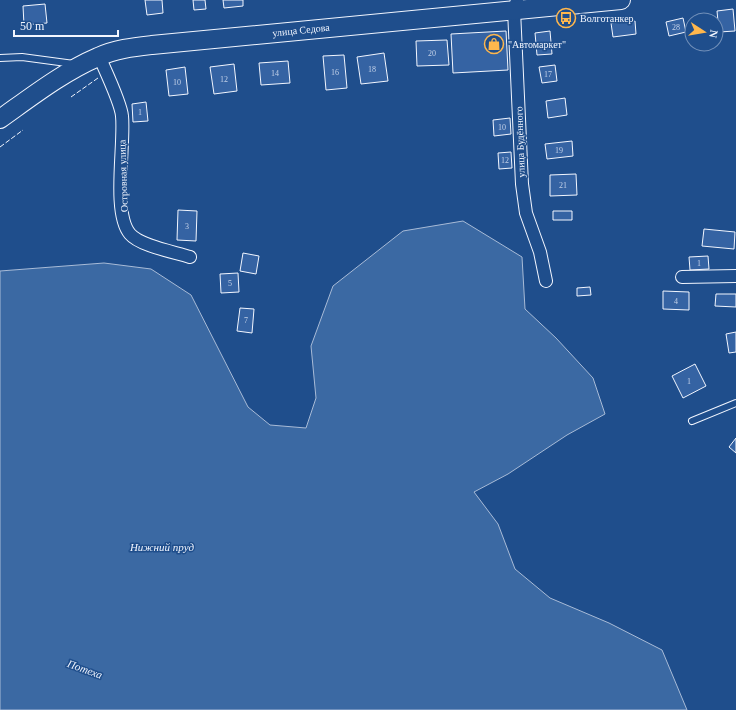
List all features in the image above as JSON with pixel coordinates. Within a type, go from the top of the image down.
[{"type":"main road","name":"улица Седова","points":[[0,119],[50,84],[81,65],[100,56],[122,49],[516,5],[621,0]]},
{"type":"street","name":"улица Будённого","points":[[516,5],[522,184],[526,214],[540,252],[546,281]]},
{"type":"street","name":"Островная улица","points":[[100,56],[122,115],[120,164],[122,209],[126,226],[130,234],[138,241],[190,257]]},
{"type":"street","points":[[682,276],[736,276]]},
{"type":"lane","points":[[0,58],[22,56],[81,65]]},
{"type":"lane","points":[[692,421],[736,403]]},
{"type":"water","name":"Нижний пруд","points":[[463,221],[522,257],[525,309],[556,338],[593,378],[605,414],[567,435],[508,474],[474,492],[498,524],[515,569],[550,598],[609,623],[662,650],[687,710],[0,710],[0,271],[104,263],[151,269],[191,295],[248,407],[270,425],[306,428],[316,398],[311,346],[333,286],[403,231]]},
{"type":"building","points":[[145,0],[162,0],[163,13],[147,15]]},
{"type":"building","points":[[193,0],[205,0],[206,9],[194,10]]},
{"type":"building","points":[[223,0],[243,0],[243,6],[224,8]]},
{"type":"building","points":[[45,4],[47,23],[24,25],[23,6]]},
{"type":"building","points":[[733,9],[735,31],[724,32],[724,12],[717,11]]},
{"type":"building","points":[[683,18],[684,32],[669,36],[666,22]]},
{"type":"building","points":[[635,21],[636,34],[613,37],[611,23]]},
{"type":"building","points":[[506,31],[508,70],[453,73],[451,34]]},
{"type":"building","points":[[550,31],[552,54],[537,55],[535,33]]},
{"type":"building","points":[[447,40],[449,65],[417,66],[416,41]]},
{"type":"building","points":[[384,53],[388,81],[361,84],[357,57]]},
{"type":"building","points":[[344,55],[347,88],[326,90],[323,56]]},
{"type":"building","points":[[288,61],[290,83],[261,85],[259,63]]},
{"type":"building","points":[[234,64],[237,91],[214,94],[210,67]]},
{"type":"building","points":[[555,65],[557,81],[542,83],[539,67]]},
{"type":"building","points":[[185,67],[188,94],[169,96],[166,70]]},
{"type":"building","points":[[565,98],[567,115],[548,118],[546,101]]},
{"type":"building","points":[[146,102],[148,121],[133,122],[132,104]]},
{"type":"building","points":[[510,118],[511,134],[494,136],[493,120]]},
{"type":"building","points":[[572,141],[573,156],[547,159],[545,144]]},
{"type":"building","points":[[511,152],[512,168],[499,169],[498,153]]},
{"type":"building","points":[[576,174],[577,195],[550,196],[550,175]]},
{"type":"building","points":[[178,210],[197,211],[196,241],[177,240]]},
{"type":"building","points":[[553,211],[572,211],[572,220],[553,220]]},
{"type":"building","points":[[704,229],[735,232],[734,249],[702,246]]},
{"type":"building","points":[[243,253],[259,256],[256,274],[240,271]]},
{"type":"building","points":[[708,256],[709,269],[690,270],[689,257]]},
{"type":"building","points":[[238,273],[239,292],[221,293],[220,274]]},
{"type":"building","points":[[590,287],[591,295],[577,296],[577,288]]},
{"type":"building","points":[[663,291],[689,292],[689,310],[663,309]]},
{"type":"building","points":[[716,294],[736,294],[736,307],[715,306]]},
{"type":"building","points":[[240,308],[254,309],[252,333],[237,331]]},
{"type":"building","points":[[736,332],[736,352],[729,353],[726,334]]},
{"type":"building","points":[[695,364],[706,386],[683,398],[672,376]]},
{"type":"building","points":[[736,438],[736,453],[729,447]]},
{"type":"fence","points":[[71,97],[98,78]]},
{"type":"fence","points":[[0,147],[23,130]]},
{"type":"place","name":"Волготанкер","points":[[566,18]]},
{"type":"place","name":"\"Автомаркет\"","points":[[494,44]]},
{"type":"water label","name":"Потеха","points":[[85,669]]}]
